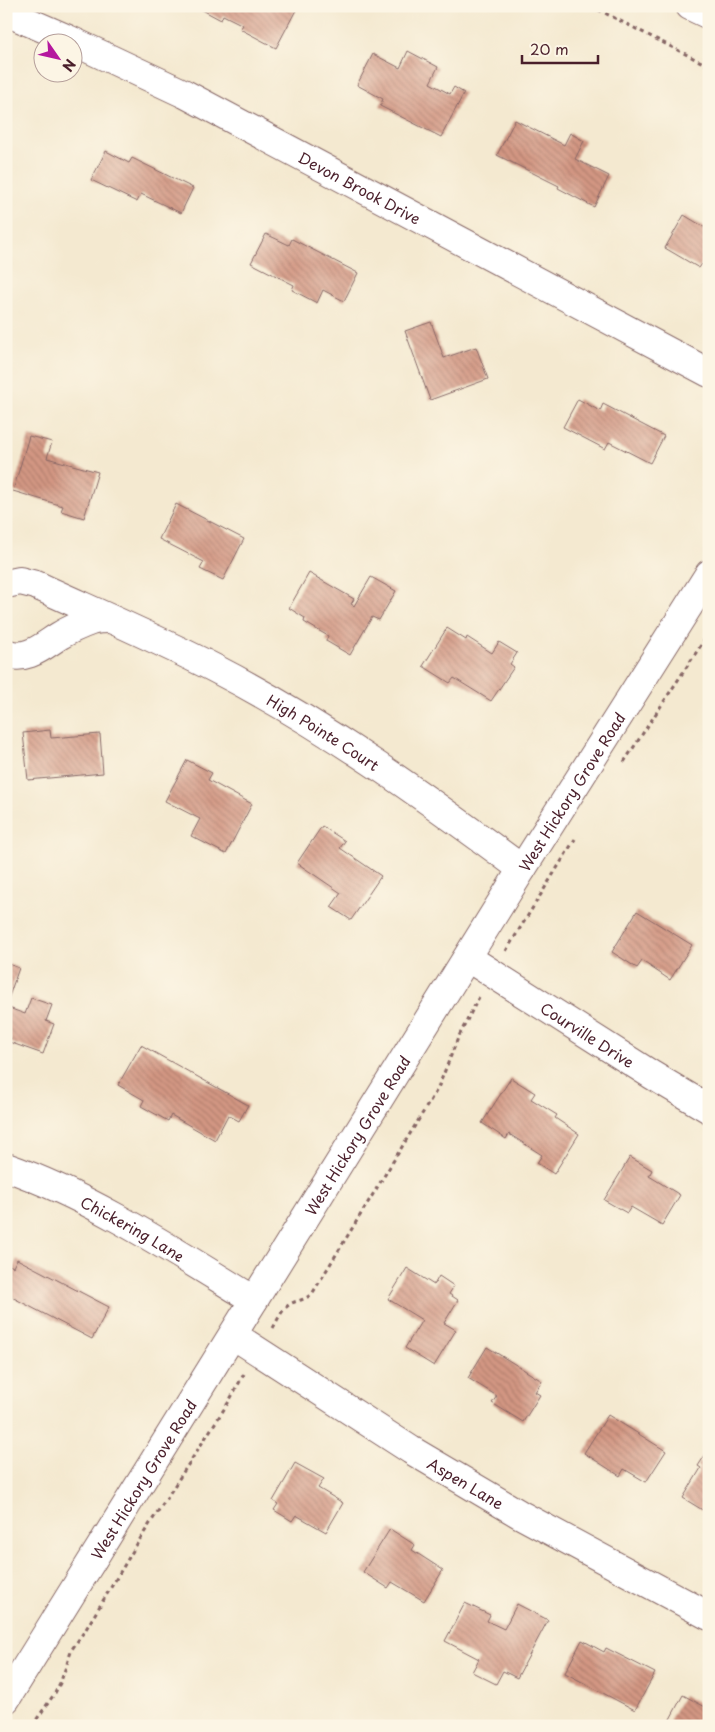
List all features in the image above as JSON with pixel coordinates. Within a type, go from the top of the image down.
[{"type":"main road","points":[[690,6],[709,15]]},
{"type":"main road","name":"Devon Brook Drive","points":[[6,12],[76,42],[185,94],[709,373]]},
{"type":"main road","name":"West Hickory Grove Road","points":[[6,1699],[522,869],[707,580]]},
{"type":"main road","name":"High Pointe Court","points":[[6,584],[20,581],[36,585],[215,669],[294,713],[348,746],[522,869]]},
{"type":"main road","points":[[6,653],[10,655],[25,655],[93,620],[110,619]]},
{"type":"main road","name":"Courville Drive","points":[[468,958],[709,1109]]},
{"type":"main road","name":"Chickering Lane","points":[[6,1167],[24,1173],[120,1220],[180,1254],[254,1300]]},
{"type":"main road","name":"Aspen Lane","points":[[233,1336],[411,1450],[521,1515],[709,1616]]},
{"type":"path","points":[[591,6],[709,66]]},
{"type":"path","points":[[619,770],[709,633]]},
{"type":"path","points":[[508,947],[578,834]]},
{"type":"path","points":[[274,1326],[286,1308],[312,1294],[438,1088],[458,1038],[479,997]]},
{"type":"path","points":[[32,1726],[55,1693],[72,1649],[86,1630],[140,1539],[228,1403],[240,1381]]},
{"type":"building","points":[[195,6],[288,6],[296,10],[276,48],[240,29],[243,25],[223,15],[221,20]]},
{"type":"building","points":[[408,51],[438,67],[430,83],[450,94],[454,87],[464,93],[441,137],[380,106],[383,99],[357,85],[373,54],[400,68]]},
{"type":"building","points":[[515,120],[564,145],[570,133],[584,141],[575,159],[609,176],[594,207],[558,188],[559,186],[497,155]]},
{"type":"building","points":[[106,151],[129,163],[132,158],[193,188],[181,213],[141,194],[137,202],[91,180]]},
{"type":"building","points":[[684,215],[709,230],[709,268],[702,264],[699,268],[665,248]]},
{"type":"building","points":[[266,234],[289,245],[292,239],[358,273],[344,301],[323,290],[317,303],[292,290],[294,285],[251,263]]},
{"type":"building","points":[[431,322],[444,358],[476,347],[488,379],[430,400],[405,331]]},
{"type":"building","points":[[578,399],[600,411],[603,404],[664,436],[650,463],[609,442],[605,449],[563,427]]},
{"type":"building","points":[[29,436],[52,442],[47,458],[98,472],[84,518],[61,511],[63,506],[13,491]]},
{"type":"building","points":[[176,504],[244,539],[223,580],[200,569],[204,562],[159,539]]},
{"type":"building","points":[[309,573],[354,599],[351,604],[354,606],[371,577],[396,591],[379,620],[372,617],[350,655],[326,641],[328,636],[304,622],[305,618],[289,608]]},
{"type":"building","points":[[447,628],[466,640],[467,637],[492,653],[499,642],[517,653],[510,664],[514,667],[491,701],[454,678],[450,683],[423,666]]},
{"type":"building","points":[[50,730],[51,738],[100,734],[103,773],[28,780],[23,733]]},
{"type":"building","points":[[187,760],[212,773],[208,780],[252,804],[226,854],[191,836],[200,819],[165,801]]},
{"type":"building","points":[[322,826],[345,841],[340,848],[381,876],[351,920],[331,907],[341,893],[297,863]]},
{"type":"building","points":[[637,911],[692,945],[670,980],[642,961],[637,968],[612,952]]},
{"type":"building","points":[[6,963],[19,968],[7,1002],[6,1002]]},
{"type":"building","points":[[31,998],[52,1005],[46,1021],[54,1024],[43,1054],[9,1042],[11,1038],[6,1036],[6,1007],[25,1014]]},
{"type":"building","points":[[141,1045],[248,1105],[239,1121],[228,1115],[215,1140],[171,1115],[168,1121],[141,1106],[144,1100],[118,1085]]},
{"type":"building","points":[[511,1078],[535,1093],[531,1099],[557,1115],[555,1118],[579,1134],[554,1174],[537,1163],[542,1155],[509,1134],[506,1139],[482,1123]]},
{"type":"building","points":[[630,1157],[652,1170],[649,1176],[680,1195],[662,1225],[631,1207],[627,1213],[604,1200]]},
{"type":"building","points":[[17,1259],[109,1307],[92,1339],[6,1294],[6,1263],[13,1267]]},
{"type":"building","points":[[407,1268],[434,1285],[439,1276],[454,1286],[449,1294],[458,1300],[444,1323],[456,1330],[434,1366],[405,1348],[422,1320],[388,1299]]},
{"type":"building","points":[[487,1347],[542,1381],[535,1392],[540,1395],[523,1422],[492,1403],[497,1396],[468,1378]]},
{"type":"building","points":[[608,1415],[666,1451],[646,1482],[624,1469],[620,1476],[584,1453]]},
{"type":"building","points":[[709,1449],[709,1514],[683,1498],[701,1468],[698,1466]]},
{"type":"building","points":[[295,1463],[324,1479],[318,1488],[343,1503],[326,1532],[296,1515],[292,1521],[274,1510],[278,1504],[273,1501]]},
{"type":"building","points":[[390,1529],[415,1545],[412,1550],[443,1570],[424,1601],[392,1582],[388,1588],[363,1572]]},
{"type":"building","points":[[465,1603],[490,1615],[487,1621],[504,1629],[517,1604],[548,1620],[517,1678],[503,1671],[496,1684],[472,1672],[479,1659],[445,1641]]},
{"type":"building","points":[[582,1640],[604,1652],[606,1648],[655,1673],[635,1710],[565,1673]]},
{"type":"building","points":[[683,1695],[709,1709],[709,1726],[678,1726],[669,1721]]}]
